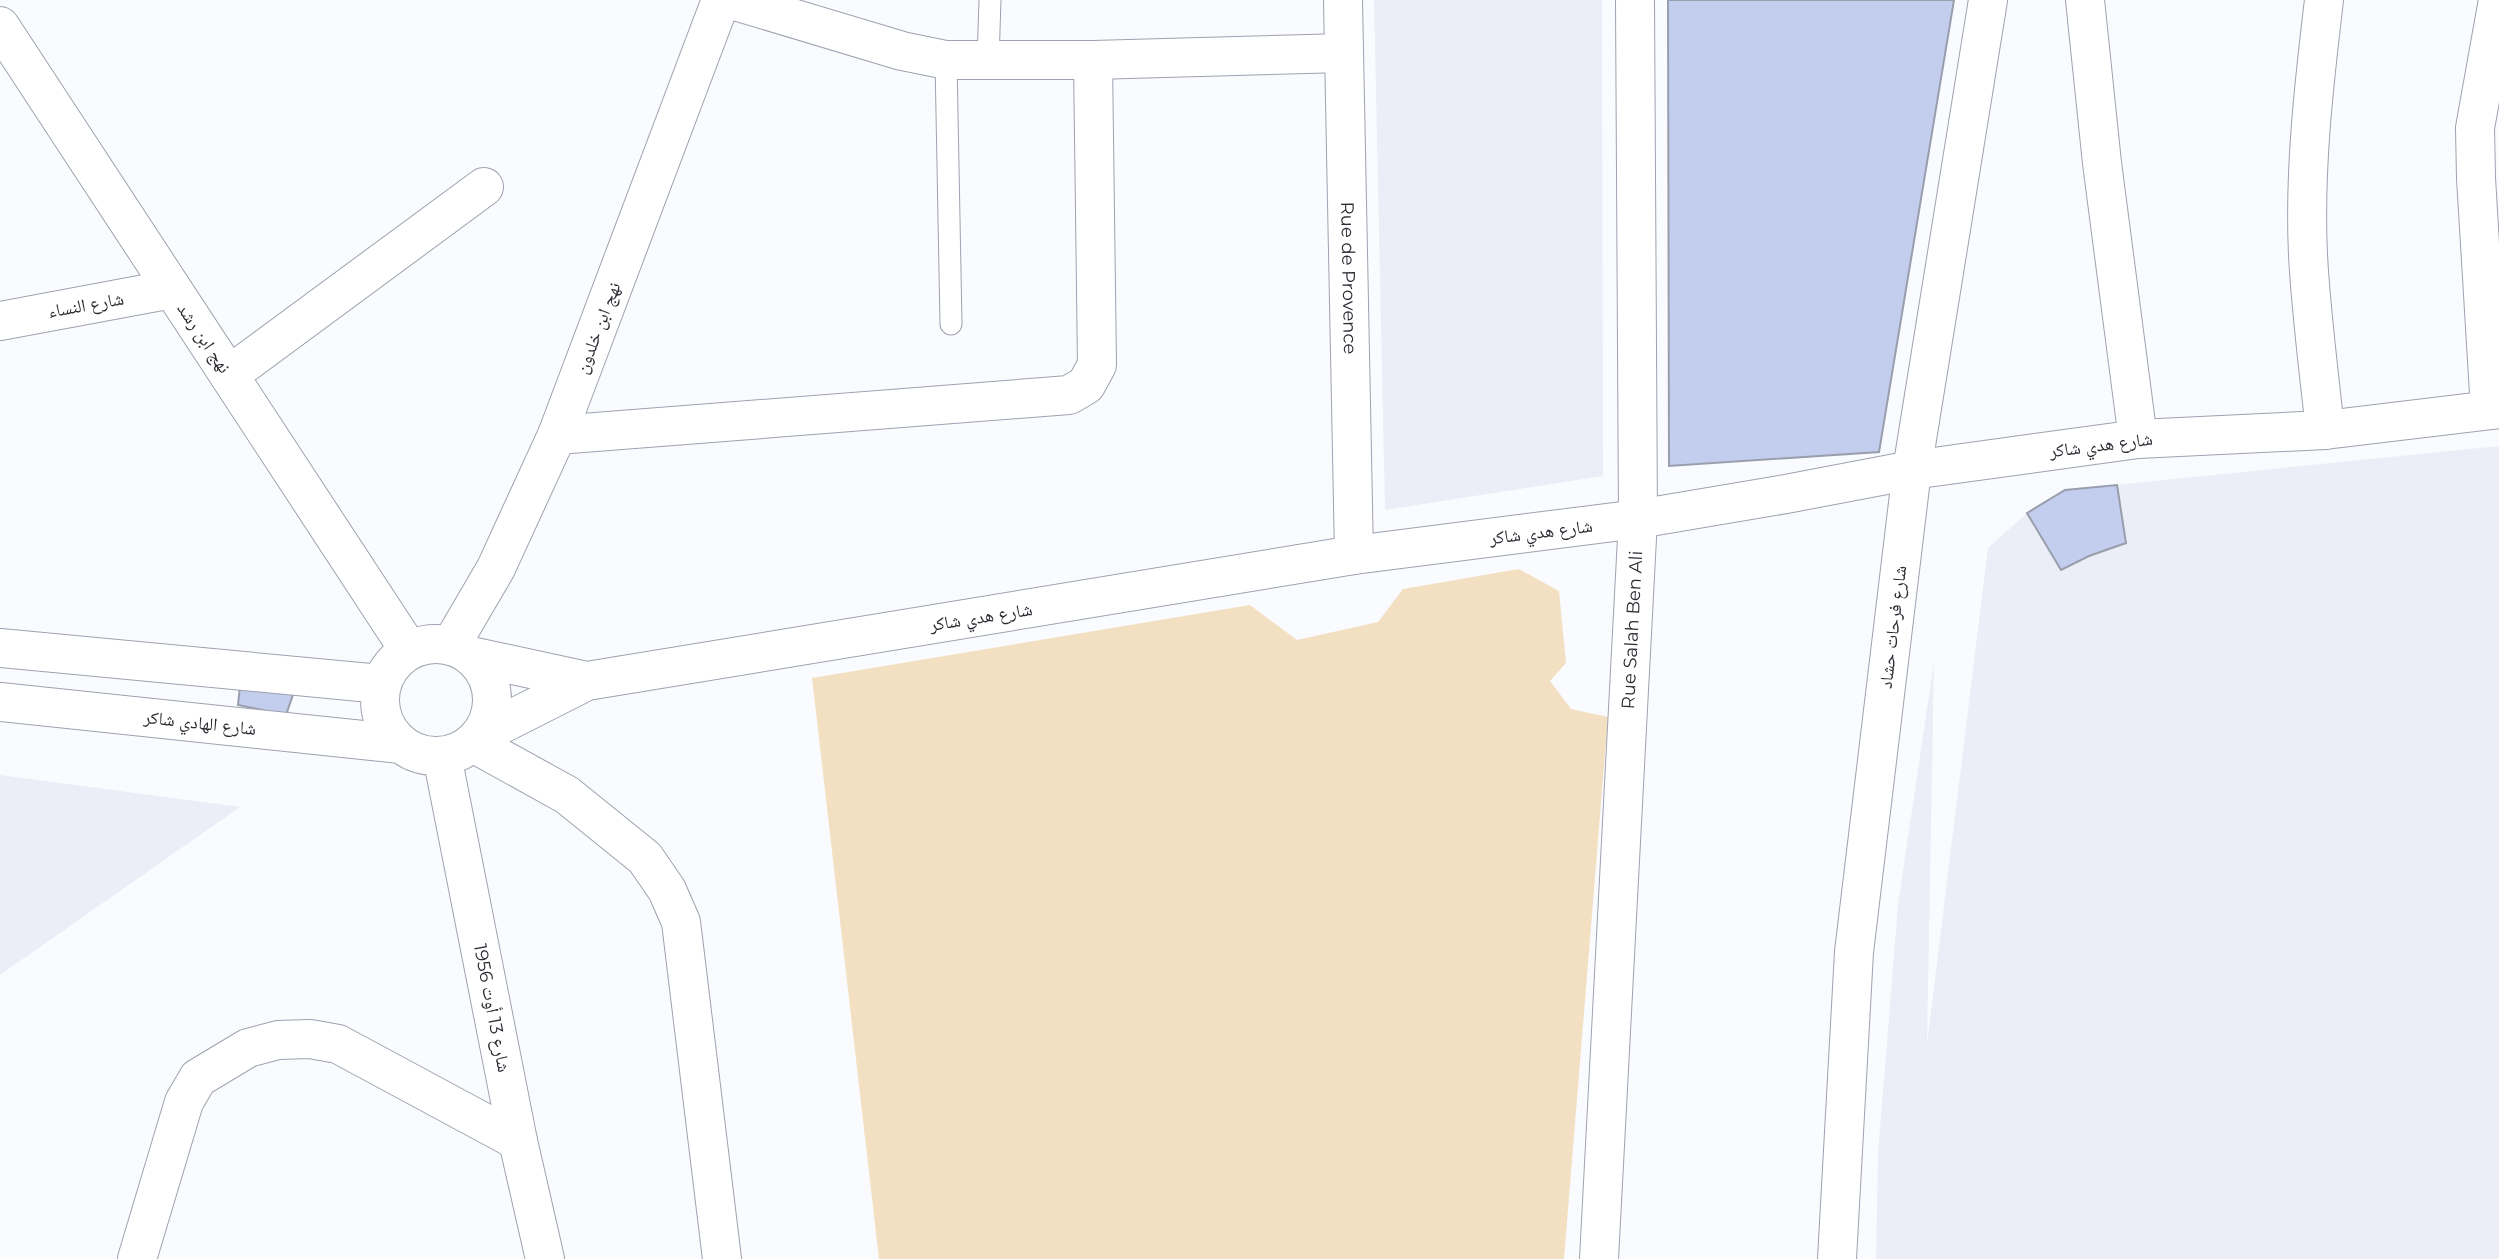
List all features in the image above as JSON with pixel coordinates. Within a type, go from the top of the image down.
[{"type":"street","name":"نهج ابن خلدون","points":[[461,651],[557,435],[721,0]]},
{"type":"street","points":[[732,0],[902,51],[946,60],[1093,60],[1344,53]]},
{"type":"street","name":"Rue de Provence","points":[[1343,0],[1354,555]]},
{"type":"street","name":"Rue Salah Ben Ali","points":[[1600,1259],[1638,519],[1635,0]]},
{"type":"street","name":"شارع فرحات حشاد","points":[[1838,1259],[1854,952],[1912,470],[1988,0]]},
{"type":"street","points":[[2085,0],[2102,163],[2138,439]]},
{"type":"street","points":[[2324,0],[2313,102],[2308,256],[2325,430]]},
{"type":"street","points":[[2495,409],[2476,178],[2475,128],[2498,0]]},
{"type":"street","name":"نهج ابن رشد","points":[[0,26],[409,650]]},
{"type":"street","points":[[557,435],[1069,395],[1086,385],[1097,365],[1093,60]]},
{"type":"street","points":[[229,375],[484,187]]},
{"type":"street","name":"شارع النساء","points":[[0,321],[172,289]]},
{"type":"street","name":"شارع هدي شاكر","points":[[587,681],[1354,555],[1638,519],[1786,495],[1912,470],[2138,439],[2325,430],[2495,409]]},
{"type":"street","points":[[430,643],[587,681],[465,745],[420,754],[401,744],[387,727],[380,706],[381,684],[392,664],[409,650],[430,643]]},
{"type":"street","points":[[0,648],[381,684]]},
{"type":"street","points":[[461,651],[485,673],[492,694],[490,715],[465,745]]},
{"type":"street","name":"شارع الهادي شاكر","points":[[0,702],[401,744]]},
{"type":"street","points":[[465,745],[567,795],[645,858],[667,890],[681,922],[722,1259]]},
{"type":"street","name":"شارع 13 أوت 1956","points":[[465,745],[518,1141],[545,1259]]},
{"type":"street","points":[[137,1259],[184,1102],[198,1078],[248,1048],[288,1040],[310,1039],[338,1044],[518,1141]]},
{"type":"lane","points":[[988,61],[990,0]]},
{"type":"lane","points":[[946,60],[951,324]]},
{"type":"shaded area","points":[[1374,0],[1602,0],[1603,476],[1385,510]]},
{"type":"shaded area","points":[[2499,446],[2499,1259],[1876,1259],[1878,1154],[1898,905],[1934,662],[1927,1044],[1988,548],[2027,513],[2065,490]]},
{"type":"shaded area","points":[[1519,569],[1559,591],[1566,663],[1550,681],[1571,709],[1608,717],[1564,1259],[879,1259],[812,678],[1250,605],[1297,640],[1378,622],[1403,589]]},
{"type":"shaded area","points":[[0,775],[240,807],[0,975]]},
{"type":"building","points":[[1668,0],[1954,0],[1879,452],[1669,466]]},
{"type":"building","points":[[2117,485],[2126,543],[2089,556],[2061,570],[2027,513],[2065,490]]},
{"type":"building","points":[[241,676],[297,683],[286,715],[238,705]]}]
